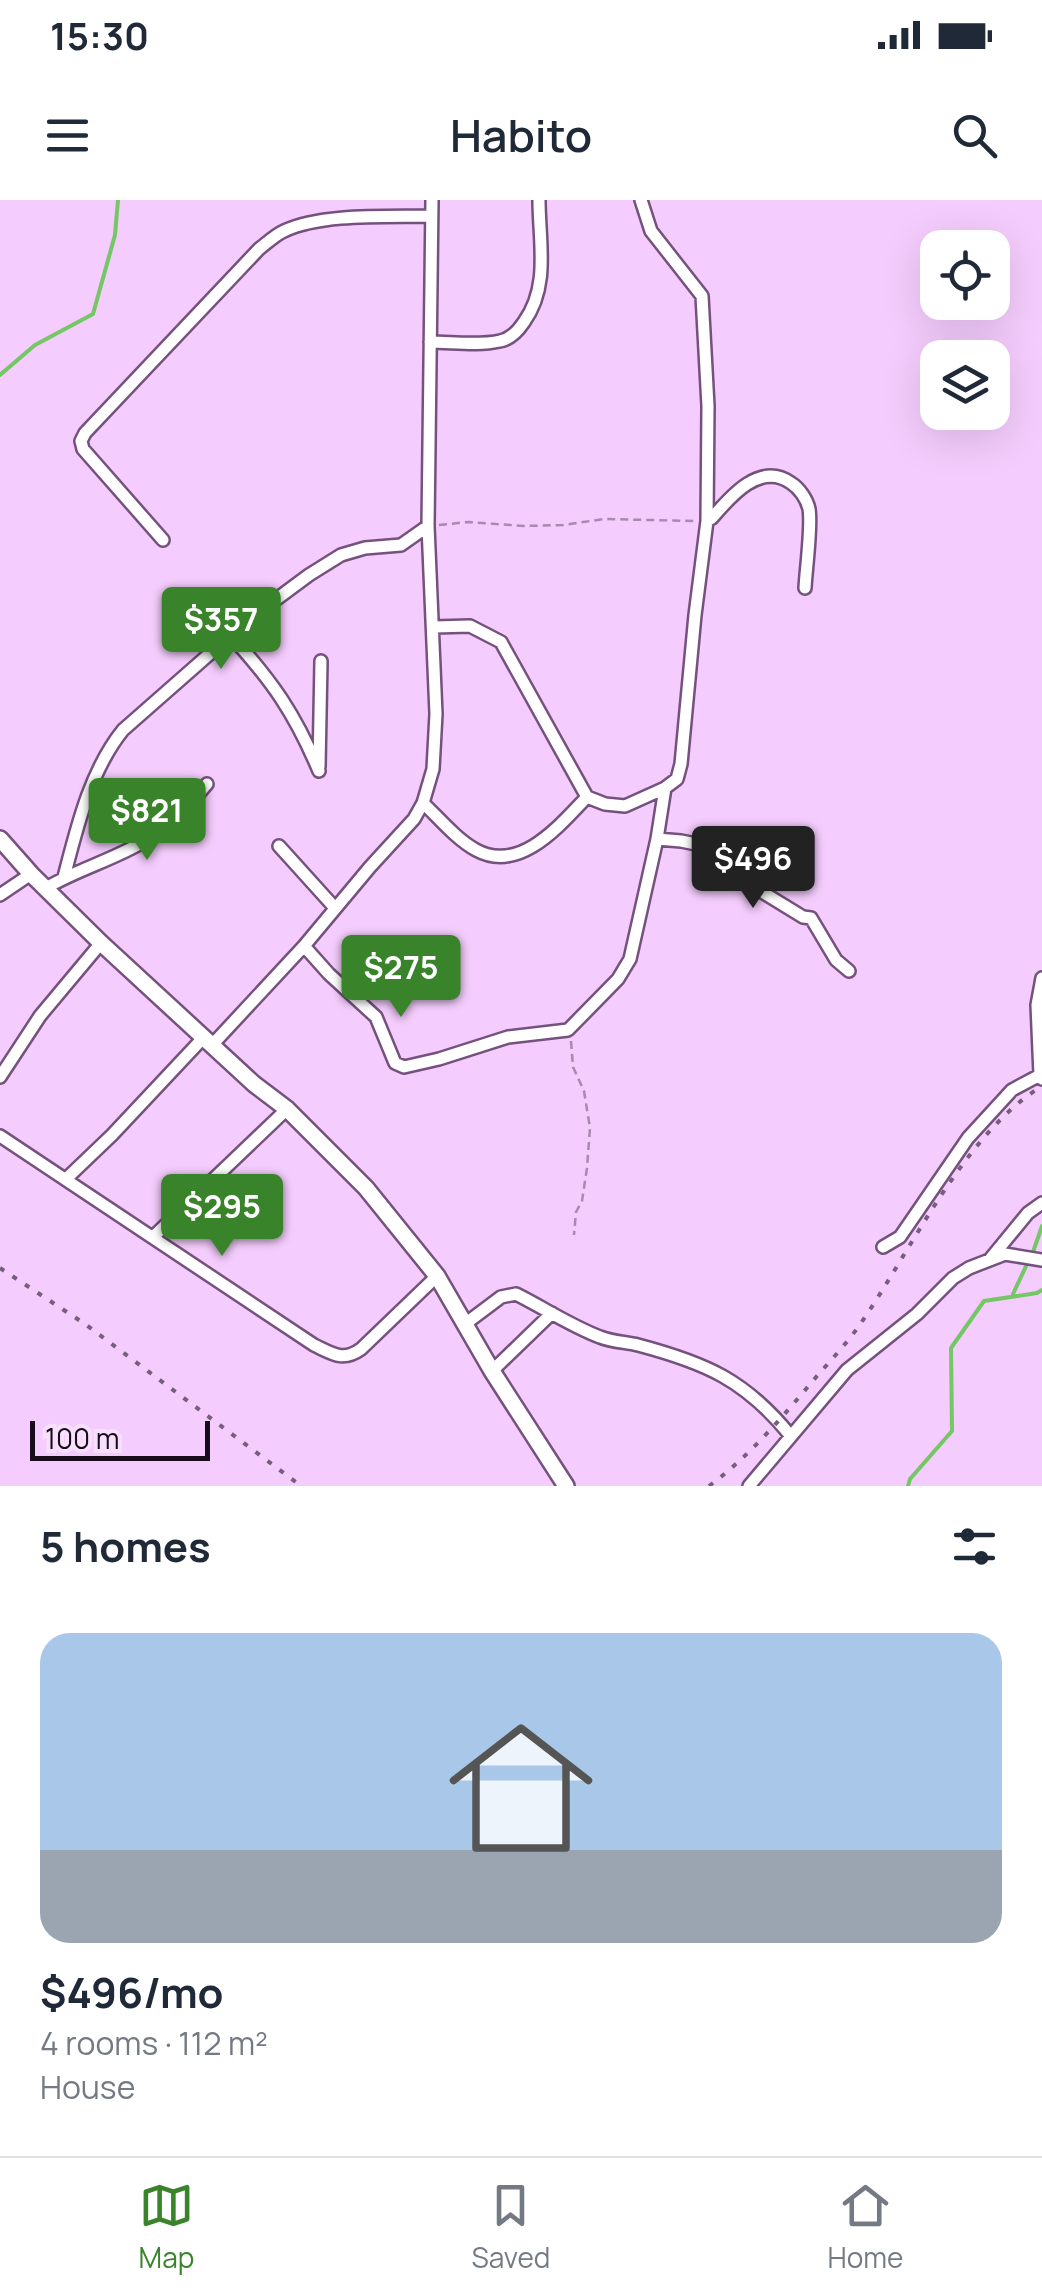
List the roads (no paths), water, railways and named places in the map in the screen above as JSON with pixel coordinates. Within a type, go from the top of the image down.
[{"type":"main road","points":[[0,840],[101,943],[287,1110],[366,1188],[437,1276],[566,1486]]},
{"type":"street","points":[[66,1179],[304,946],[414,819],[424,802],[433,769],[436,714],[428,526],[432,200]]},
{"type":"street","points":[[430,342],[487,343],[516,333],[537,298],[541,279],[540,200]]},
{"type":"street","points":[[434,627],[470,626],[501,642],[588,797],[625,806],[676,779],[681,764],[707,521],[708,406],[702,296],[650,231],[641,200]]},
{"type":"street","points":[[163,540],[83,449],[85,433],[246,262],[282,232],[308,223],[335,220],[431,216]]},
{"type":"street","points":[[707,521],[738,490],[756,479],[774,476],[788,480],[810,510],[805,588]]},
{"type":"street","points":[[64,878],[83,809],[109,747],[139,714],[247,621],[309,575],[341,555],[401,545],[428,526]]},
{"type":"street","points":[[231,636],[287,706],[320,771],[321,661]]},
{"type":"street","points":[[46,888],[151,837],[175,820],[207,784]]},
{"type":"street","points":[[304,946],[376,1017],[396,1063],[404,1067],[508,1037],[568,1030],[625,970],[658,840],[665,788]]},
{"type":"street","points":[[424,802],[472,848],[499,856],[539,844],[588,797]]},
{"type":"street","points":[[658,840],[721,850],[759,890],[811,918],[836,960],[849,971]]},
{"type":"street","points":[[279,846],[335,908]]},
{"type":"street","points":[[0,895],[31,874]]},
{"type":"street","points":[[0,1078],[40,1016],[101,943]]},
{"type":"street","points":[[884,1247],[900,1237],[941,1174],[1012,1090],[1041,1077],[1037,1004],[1042,978]]},
{"type":"street","points":[[153,1238],[287,1110]]},
{"type":"street","points":[[0,1136],[339,1358],[361,1350],[437,1276]]},
{"type":"street","points":[[989,1261],[1028,1213],[1042,1203]]},
{"type":"street","points":[[749,1486],[847,1370],[917,1314],[954,1278],[1005,1254],[1042,1260]]},
{"type":"street","points":[[465,1324],[510,1294],[602,1338],[702,1363],[745,1390],[790,1435]]},
{"type":"street","points":[[492,1371],[552,1313]]},
{"type":"waterway","points":[[0,375],[35,345],[93,314],[115,235],[118,200]]},
{"type":"waterway","points":[[1032,1255],[1042,1226]]},
{"type":"waterway","points":[[1013,1294],[1028,1262]]},
{"type":"waterway","points":[[908,1486],[952,1431],[951,1348],[984,1301],[1042,1290]]},
{"type":"railway","points":[[709,1486],[766,1434],[845,1344],[964,1162],[988,1132],[1042,1086]]},
{"type":"railway","points":[[0,1268],[85,1324],[301,1486]]}]
